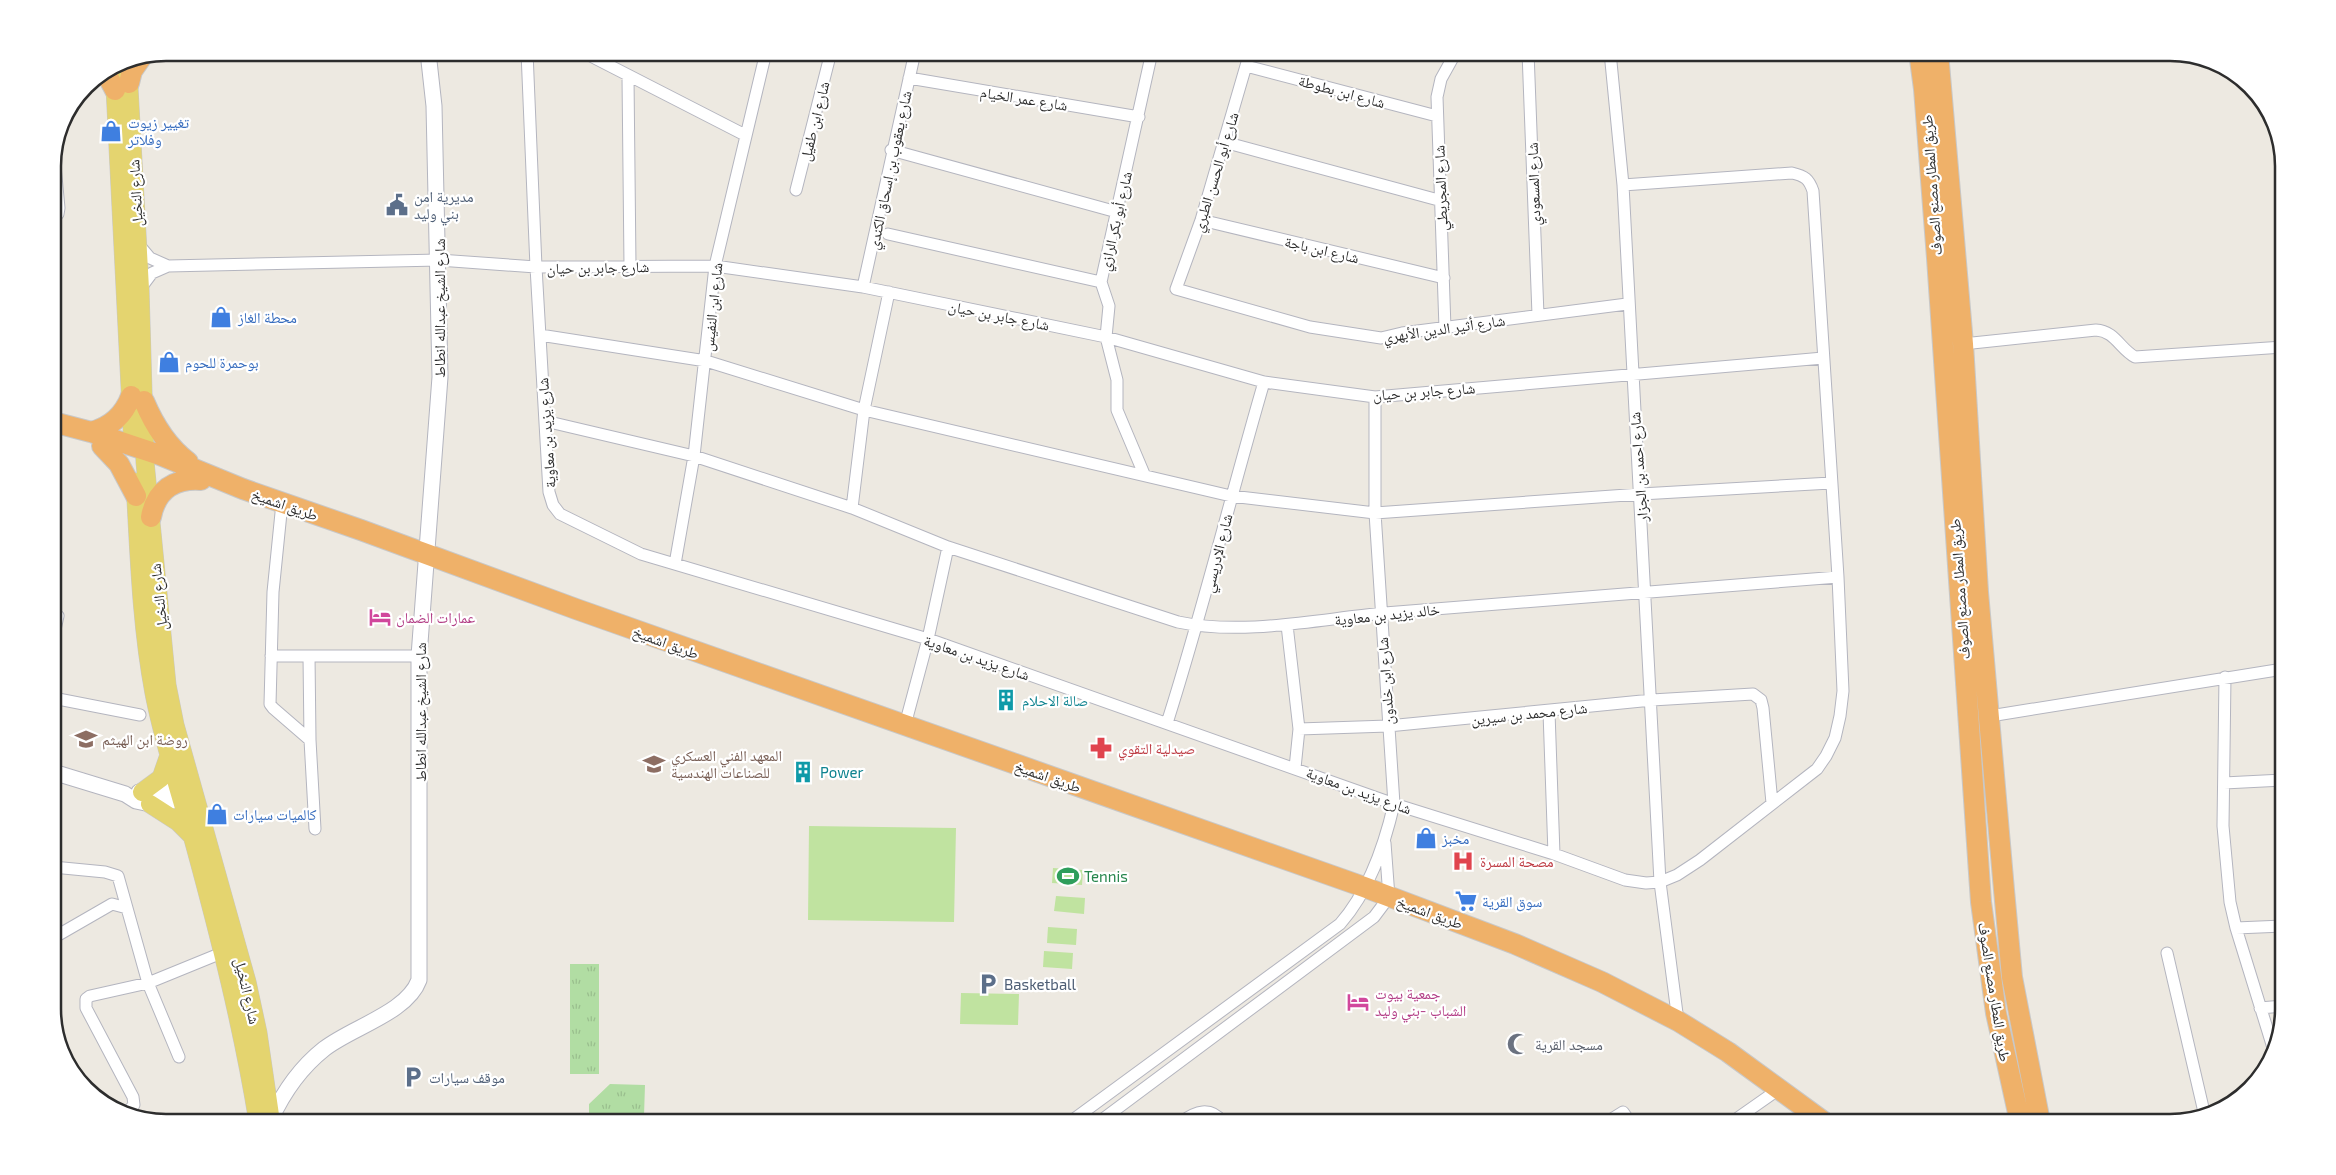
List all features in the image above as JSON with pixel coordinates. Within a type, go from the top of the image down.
[{"type":"highway","name":"طريق المطار مصنع الصوف","points":[[1920,61],[1964,528],[1990,716],[2012,977],[2038,1114]]},
{"type":"highway","name":"طريق المطار مصنع الصوف","points":[[1939,61],[1962,344],[1964,528],[1985,939],[1999,1031],[2018,1114]]},
{"type":"highway","points":[[117,82],[135,66]]},
{"type":"highway","points":[[96,439],[137,398],[170,445],[198,474]]},
{"type":"highway","points":[[61,425],[198,474]]},
{"type":"highway","points":[[96,439],[118,464],[136,496]]},
{"type":"highway","points":[[151,517],[156,500],[167,487],[177,481],[198,474]]},
{"type":"highway","name":"طريق اشميخ","points":[[198,474],[282,502],[425,555],[1364,887],[1515,944],[1602,982],[1678,1021],[1728,1052],[1813,1114]]},
{"type":"main road","name":"شارع الشيخ عبدالله انطاط","points":[[272,1114],[292,1081],[313,1059],[342,1037],[401,1004],[412,993],[419,980],[419,656],[425,555],[440,377],[439,260],[434,106],[429,61]]},
{"type":"main road","name":"شارع النخيل","points":[[123,71],[117,82],[137,398],[139,454],[136,496],[150,662],[160,719],[170,755],[187,792],[247,982],[258,1033],[266,1114]]},
{"type":"main road","name":"شارع النخيل","points":[[117,82],[137,243],[140,290],[137,398]]},
{"type":"main road","name":"شارع النخيل","points":[[139,454],[151,517],[167,684],[187,792],[193,837],[224,952],[254,1096],[263,1114]]},
{"type":"main road","points":[[139,797],[161,778],[170,755]]},
{"type":"main road","points":[[61,774],[139,797],[178,822],[193,837]]},
{"type":"main road","points":[[139,797],[187,792]]},
{"type":"main road","points":[[251,1114],[254,1096]]},
{"type":"street","name":"شارع يزيد بن معاوية","points":[[527,61],[536,268],[549,492],[553,504],[560,514],[641,554],[928,639],[1394,804],[1554,854],[1625,880],[1646,883],[1660,882]]},
{"type":"street","points":[[599,61],[745,135]]},
{"type":"street","name":"شارع ابن النفيس","points":[[675,564],[694,456],[715,266],[764,61]]},
{"type":"street","name":"شارع ابن طفيل","points":[[796,190],[829,61]]},
{"type":"street","name":"شارع يعقوب بن إسحاق الكندي","points":[[863,287],[913,61]]},
{"type":"street","name":"شارع أبو بكر الرازي","points":[[1144,474],[1117,410],[1117,380],[1106,336],[1109,306],[1101,282],[1151,61]]},
{"type":"street","name":"شارع أبو الحسن الطبري","points":[[1176,289],[1201,220],[1247,61]]},
{"type":"street","name":"شارع المجريطي","points":[[1445,328],[1437,97],[1441,79],[1451,61]]},
{"type":"street","name":"شارع المسعودي","points":[[1528,61],[1538,315]]},
{"type":"street","name":"شارع احمد بن الجزار","points":[[1611,61],[1622,185],[1632,373],[1641,494],[1660,882],[1678,1021]]},
{"type":"street","name":"شارع ابن بطوطة","points":[[1246,66],[1438,116]]},
{"type":"street","points":[[628,77],[630,266]]},
{"type":"street","name":"شارع عمر الخيام","points":[[909,78],[1139,117]]},
{"type":"street","points":[[1224,142],[1442,201]]},
{"type":"street","points":[[893,150],[1117,212]]},
{"type":"street","points":[[1622,185],[1792,173],[1807,178],[1813,191],[1838,578],[1843,690],[1835,738],[1826,756],[1817,769],[1700,860],[1677,875],[1660,882]]},
{"type":"street","name":"شارع ابن باجة","points":[[1201,220],[1444,278]]},
{"type":"street","points":[[888,234],[1101,282]]},
{"type":"street","points":[[137,243],[150,258],[168,266]]},
{"type":"street","name":"شارع جابر بن حيان","points":[[168,266],[439,260],[536,268],[715,266],[889,292],[1106,336],[1264,382],[1375,397],[1632,373],[1823,358]]},
{"type":"street","points":[[140,290],[152,273],[168,266]]},
{"type":"street","name":"شارع أثير الدين الأبهري","points":[[1176,289],[1310,328],[1381,338],[1628,304]]},
{"type":"street","points":[[852,508],[864,410],[889,292]]},
{"type":"street","points":[[1962,344],[2096,330],[2112,335],[2125,352],[2135,357],[2275,348]]},
{"type":"street","points":[[540,335],[706,361],[864,410],[1144,474],[1231,496],[1375,513],[1831,483]]},
{"type":"street","name":"شارع الإدريسي","points":[[1168,723],[1198,626],[1231,496],[1264,382]]},
{"type":"street","name":"شارع ابن خلدون","points":[[1375,397],[1375,513],[1380,614],[1394,804],[1385,843]]},
{"type":"street","name":"خالد يزيد بن معاوية","points":[[545,422],[694,456],[852,508],[948,547],[1178,622],[1198,626],[1286,625],[1380,614],[1838,578]]},
{"type":"street","points":[[282,502],[273,592],[271,706],[310,740]]},
{"type":"street","points":[[905,725],[928,639],[948,547]]},
{"type":"street","points":[[1286,625],[1299,729],[1295,768]]},
{"type":"street","points":[[271,656],[419,656]]},
{"type":"street","points":[[309,656],[310,740],[315,829]]},
{"type":"street","points":[[1990,716],[2275,670]]},
{"type":"street","points":[[2225,677],[2224,783],[2226,867],[2236,928],[2270,1039]]},
{"type":"street","name":"شارع محمد بن سيرين","points":[[1299,729],[1388,726],[1549,712],[1652,700],[1746,693],[1758,695],[1763,708],[1772,803]]},
{"type":"street","points":[[61,700],[140,715]]},
{"type":"street","points":[[1549,712],[1554,854]]},
{"type":"street","points":[[2224,783],[2275,780]]},
{"type":"street","points":[[1081,1114],[1340,924],[1356,904],[1385,843]]},
{"type":"street","points":[[1110,1114],[1374,916],[1389,897],[1385,843]]},
{"type":"street","points":[[61,869],[105,872],[118,876],[148,983],[179,1057]]},
{"type":"street","points":[[61,933],[112,904],[127,908]]},
{"type":"street","points":[[2236,928],[2275,926]]},
{"type":"street","points":[[132,1107],[134,1105],[134,1097],[86,1008],[86,1000],[90,996],[148,983],[224,952]]},
{"type":"street","points":[[2168,952],[2203,1108]]},
{"type":"street","points":[[2260,1008],[2275,1007]]},
{"type":"street","points":[[1744,1114],[1780,1089]]},
{"type":"street","points":[[1194,1114],[1205,1111],[1214,1114]]},
{"type":"green space","points":[[809,826],[956,828],[954,922],[808,920]]},
{"type":"green space","name":"Tennis","points":[[1053,868],[1083,870],[1082,885],[1052,883]]},
{"type":"green space","name":"Tennis","points":[[1056,896],[1085,898],[1084,914],[1054,911]]},
{"type":"green space","points":[[1048,927],[1077,929],[1076,945],[1047,943]]},
{"type":"green space","points":[[1044,951],[1073,953],[1072,969],[1043,967]]},
{"type":"green space","points":[[570,964],[599,964],[599,1074],[570,1074]]},
{"type":"green space","points":[[961,993],[1019,994],[1018,1025],[960,1024]]},
{"type":"green space","points":[[610,1084],[645,1085],[644,1114],[589,1114],[589,1104]]},
{"type":"place","name":"تغيير زيوت وفلاتر","points":[[111,131]]},
{"type":"place","name":"مديرية امن بني وليد","points":[[397,205]]},
{"type":"place","name":"محطة الغاز","points":[[221,317]]},
{"type":"place","name":"بوحمرة للحوم","points":[[169,362]]},
{"type":"place","name":"عمارات الضمان","points":[[380,617]]},
{"type":"place","name":"صالة الاحلام","points":[[1006,700]]},
{"type":"place","name":"روضة ابن الهيثم","points":[[86,739]]},
{"type":"place","name":"صيدلية التقوي","points":[[1101,748]]},
{"type":"place","name":"المعهد الفني العسكري للصناعات الهندسية","points":[[654,764]]},
{"type":"place","name":"Power","points":[[803,772]]},
{"type":"place","name":"كالميات سيارات","points":[[217,814]]},
{"type":"place","name":"مخبز","points":[[1426,838]]},
{"type":"place","name":"مصحة المسرة","points":[[1463,861]]},
{"type":"place","name":"Tennis","points":[[1068,876]]},
{"type":"place","name":"سوق القرية","points":[[1466,901]]},
{"type":"place","name":"Basketball","points":[[988,984]]},
{"type":"place","name":"جمعية بيوت الشباب -بني وليد","points":[[1358,1002]]},
{"type":"place","name":"مسجد القرية","points":[[1518,1044]]},
{"type":"place","name":"موقف سيارات","points":[[413,1077]]}]
